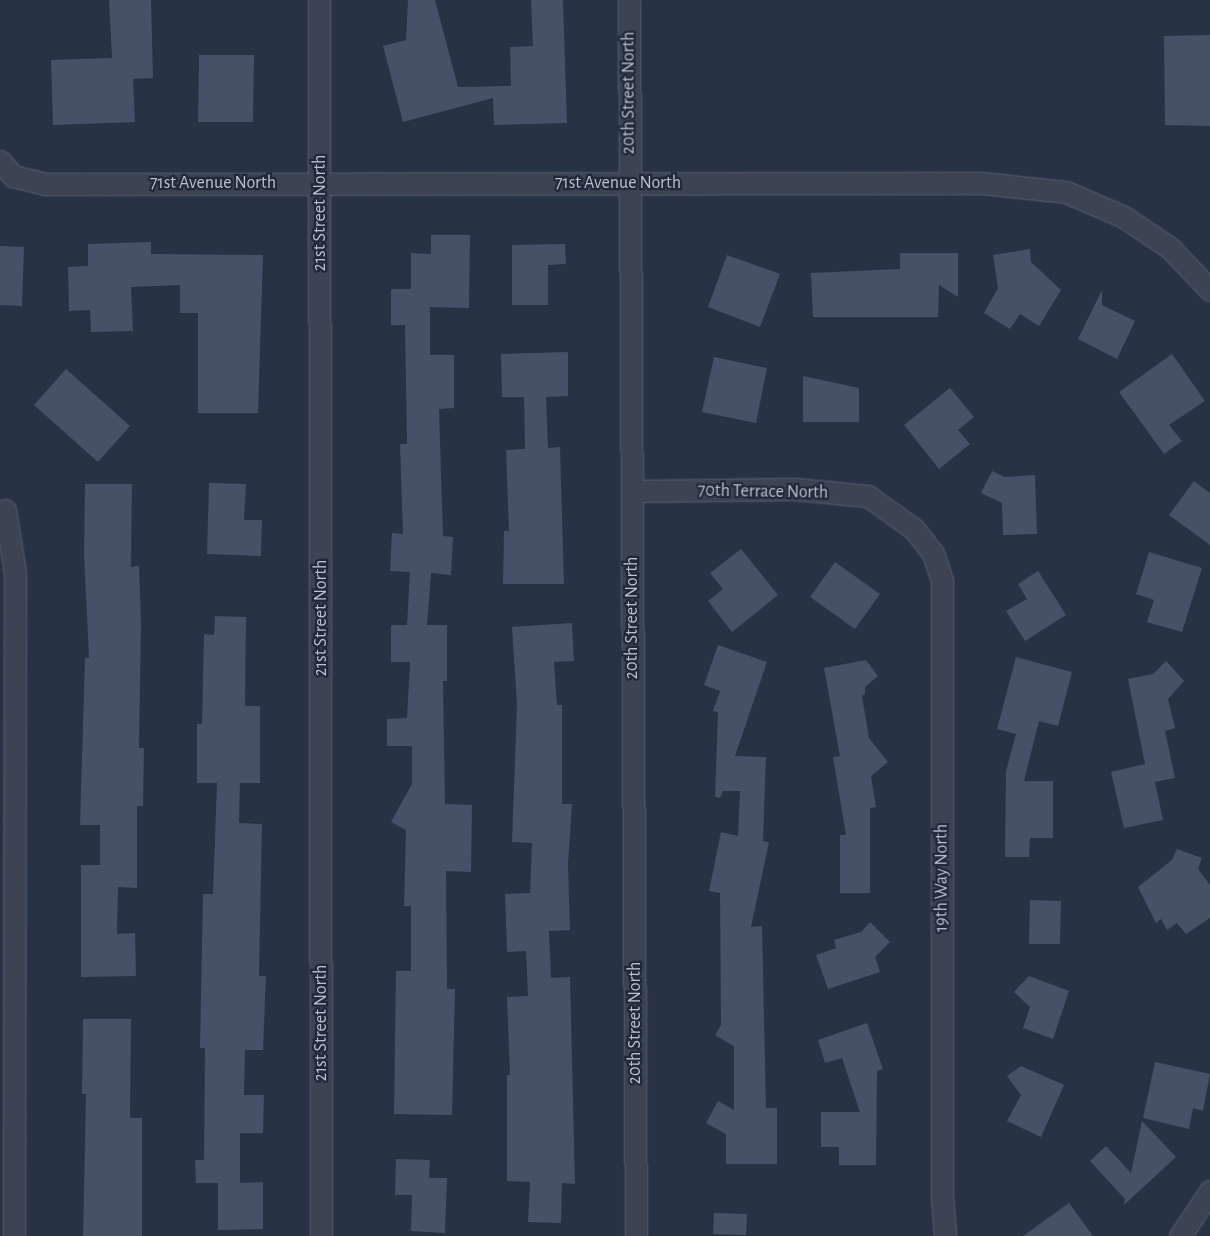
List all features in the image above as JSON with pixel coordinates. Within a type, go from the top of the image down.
[{"type":"street","name":"21st Street North","points":[[319,0],[321,183],[321,1236]]},
{"type":"street","name":"20th Street North","points":[[629,0],[636,1236]]},
{"type":"street","name":"71st Avenue North","points":[[0,161],[13,176],[46,184],[982,183],[1066,192],[1124,217],[1170,248],[1210,290]]},
{"type":"street","name":"70th Terrace North","points":[[632,491],[795,488],[868,496],[914,529]]},
{"type":"street","points":[[5,510],[15,572],[7,1148],[14,1236]]},
{"type":"street","name":"19th Way North","points":[[914,529],[933,553],[942,581],[942,1195],[945,1236]]},
{"type":"street","points":[[1180,1236],[1210,1191]]},
{"type":"building","points":[[109,0],[151,0],[153,78],[133,79],[135,122],[53,125],[51,60],[112,58]]},
{"type":"building","points":[[408,0],[435,0],[458,87],[511,86],[510,47],[533,46],[531,0],[563,0],[567,123],[494,125],[493,98],[403,122],[383,46],[406,40]]},
{"type":"building","points":[[1210,35],[1210,126],[1165,125],[1164,36]]},
{"type":"building","points":[[199,55],[254,55],[253,122],[198,122]]},
{"type":"building","points":[[431,235],[470,235],[469,308],[430,307],[430,355],[454,355],[454,408],[439,409],[443,536],[453,537],[451,575],[431,573],[427,625],[447,625],[447,681],[443,681],[445,804],[472,805],[471,872],[446,871],[447,989],[455,989],[452,1115],[394,1114],[396,971],[411,971],[411,906],[404,906],[406,830],[391,822],[412,784],[412,746],[387,746],[387,719],[407,718],[410,662],[391,662],[391,625],[407,625],[410,572],[390,571],[392,533],[403,534],[400,444],[407,444],[405,325],[391,325],[391,289],[411,289],[411,253],[431,254]]},
{"type":"building","points":[[151,242],[151,254],[263,255],[258,413],[198,413],[198,313],[180,313],[180,285],[131,287],[133,331],[91,332],[90,310],[69,311],[68,267],[88,266],[88,244]]},
{"type":"building","points":[[565,244],[566,264],[548,265],[548,305],[512,305],[512,245]]},
{"type":"building","points":[[0,246],[24,247],[22,306],[0,305]]},
{"type":"building","points":[[1030,249],[1031,262],[1061,290],[1039,326],[1020,314],[1010,329],[984,313],[998,288],[993,255]]},
{"type":"building","points":[[900,253],[958,253],[958,297],[939,285],[938,317],[813,317],[811,273],[900,269]]},
{"type":"building","points":[[727,255],[780,274],[760,327],[708,307]]},
{"type":"building","points":[[1102,290],[1102,305],[1135,321],[1117,359],[1078,339]]},
{"type":"building","points":[[568,352],[568,396],[546,397],[548,448],[560,447],[564,584],[503,584],[504,531],[509,531],[506,450],[525,449],[524,397],[502,397],[501,354]]},
{"type":"building","points":[[1172,354],[1205,401],[1169,425],[1182,441],[1164,454],[1119,392]]},
{"type":"building","points":[[714,357],[767,368],[756,423],[702,412]]},
{"type":"building","points":[[66,369],[130,426],[98,462],[34,405]]},
{"type":"building","points":[[803,376],[859,388],[859,422],[803,422]]},
{"type":"building","points":[[950,388],[974,417],[958,430],[970,444],[939,469],[904,425]]},
{"type":"building","points":[[992,471],[1005,477],[1035,475],[1037,534],[1003,535],[1002,503],[981,493]]},
{"type":"building","points":[[1194,481],[1210,493],[1210,545],[1169,515]]},
{"type":"building","points":[[209,483],[246,484],[244,520],[262,520],[261,556],[207,554]]},
{"type":"building","points":[[85,484],[132,484],[131,567],[139,566],[141,623],[139,748],[144,748],[143,806],[137,806],[137,888],[118,887],[117,934],[135,933],[136,976],[81,977],[81,865],[100,865],[100,825],[80,825],[85,658],[89,658],[84,554]]},
{"type":"building","points":[[741,549],[778,595],[732,632],[708,601],[723,589],[710,573]]},
{"type":"building","points":[[1149,552],[1202,568],[1182,632],[1147,622],[1154,600],[1136,594]]},
{"type":"building","points":[[835,562],[880,594],[855,629],[810,597]]},
{"type":"building","points":[[1038,571],[1066,615],[1025,641],[1006,611],[1027,599],[1018,584]]},
{"type":"building","points":[[215,616],[246,617],[245,706],[260,706],[260,783],[240,783],[239,823],[262,824],[259,976],[266,976],[263,1050],[245,1050],[244,1095],[264,1095],[263,1133],[240,1133],[240,1183],[263,1182],[263,1229],[218,1230],[218,1183],[196,1183],[195,1160],[204,1160],[205,1048],[200,1048],[203,894],[213,894],[217,783],[197,783],[197,724],[202,724],[204,634],[214,635]]},
{"type":"building","points":[[572,623],[574,661],[554,662],[557,705],[562,705],[562,804],[572,804],[568,864],[570,930],[549,931],[551,978],[570,977],[575,1184],[562,1183],[561,1223],[528,1222],[530,1182],[507,1181],[507,1075],[510,1075],[507,997],[528,996],[526,951],[507,952],[505,894],[530,893],[532,843],[512,842],[517,704],[512,627]]},
{"type":"building","points":[[718,645],[767,662],[735,756],[766,757],[763,841],[769,842],[751,927],[762,926],[766,1108],[777,1108],[777,1164],[726,1164],[726,1134],[706,1123],[718,1101],[734,1110],[734,1046],[715,1035],[721,1025],[720,893],[709,891],[721,832],[738,836],[740,791],[723,791],[720,798],[715,797],[718,712],[713,711],[720,691],[704,685]]},
{"type":"building","points":[[1016,657],[1072,672],[1058,726],[1039,721],[1024,781],[1053,781],[1053,838],[1030,838],[1029,857],[1005,857],[1006,771],[1016,734],[997,729]]},
{"type":"building","points":[[866,660],[878,676],[865,687],[865,694],[862,696],[869,738],[888,762],[871,776],[876,807],[870,808],[870,893],[840,893],[840,835],[846,835],[833,757],[840,756],[824,668]]},
{"type":"building","points":[[1166,661],[1184,681],[1168,699],[1175,728],[1165,731],[1175,778],[1155,782],[1163,820],[1124,828],[1111,772],[1145,764],[1128,679],[1153,674]]},
{"type":"building","points":[[1177,849],[1202,858],[1198,869],[1210,885],[1210,918],[1186,934],[1177,923],[1167,930],[1161,919],[1156,923],[1138,887],[1172,860]]},
{"type":"building","points":[[1030,900],[1061,901],[1060,944],[1029,944]]},
{"type":"building","points":[[870,922],[890,942],[875,957],[880,972],[828,989],[816,955],[836,948],[834,940],[861,932]]},
{"type":"building","points":[[1029,976],[1069,991],[1053,1039],[1023,1028],[1030,1007],[1014,992]]},
{"type":"building","points":[[83,1019],[131,1019],[130,1118],[142,1118],[142,1236],[83,1236],[86,1094],[82,1094]]},
{"type":"building","points":[[867,1023],[883,1069],[877,1071],[876,1165],[839,1165],[839,1147],[821,1147],[821,1112],[860,1112],[842,1058],[825,1063],[818,1040]]},
{"type":"building","points":[[1155,1062],[1210,1074],[1203,1111],[1193,1108],[1189,1129],[1143,1118]]},
{"type":"building","points":[[1021,1066],[1064,1085],[1041,1137],[1007,1121],[1021,1095],[1007,1076]]},
{"type":"building","points":[[1142,1121],[1176,1157],[1124,1205],[1125,1199],[1090,1161],[1106,1146],[1131,1173]]},
{"type":"building","points":[[396,1159],[430,1160],[429,1178],[447,1178],[445,1233],[411,1231],[412,1195],[395,1195]]},
{"type":"building","points":[[1069,1203],[1093,1236],[1023,1236]]},
{"type":"building","points":[[714,1213],[747,1214],[746,1235],[713,1234]]}]
